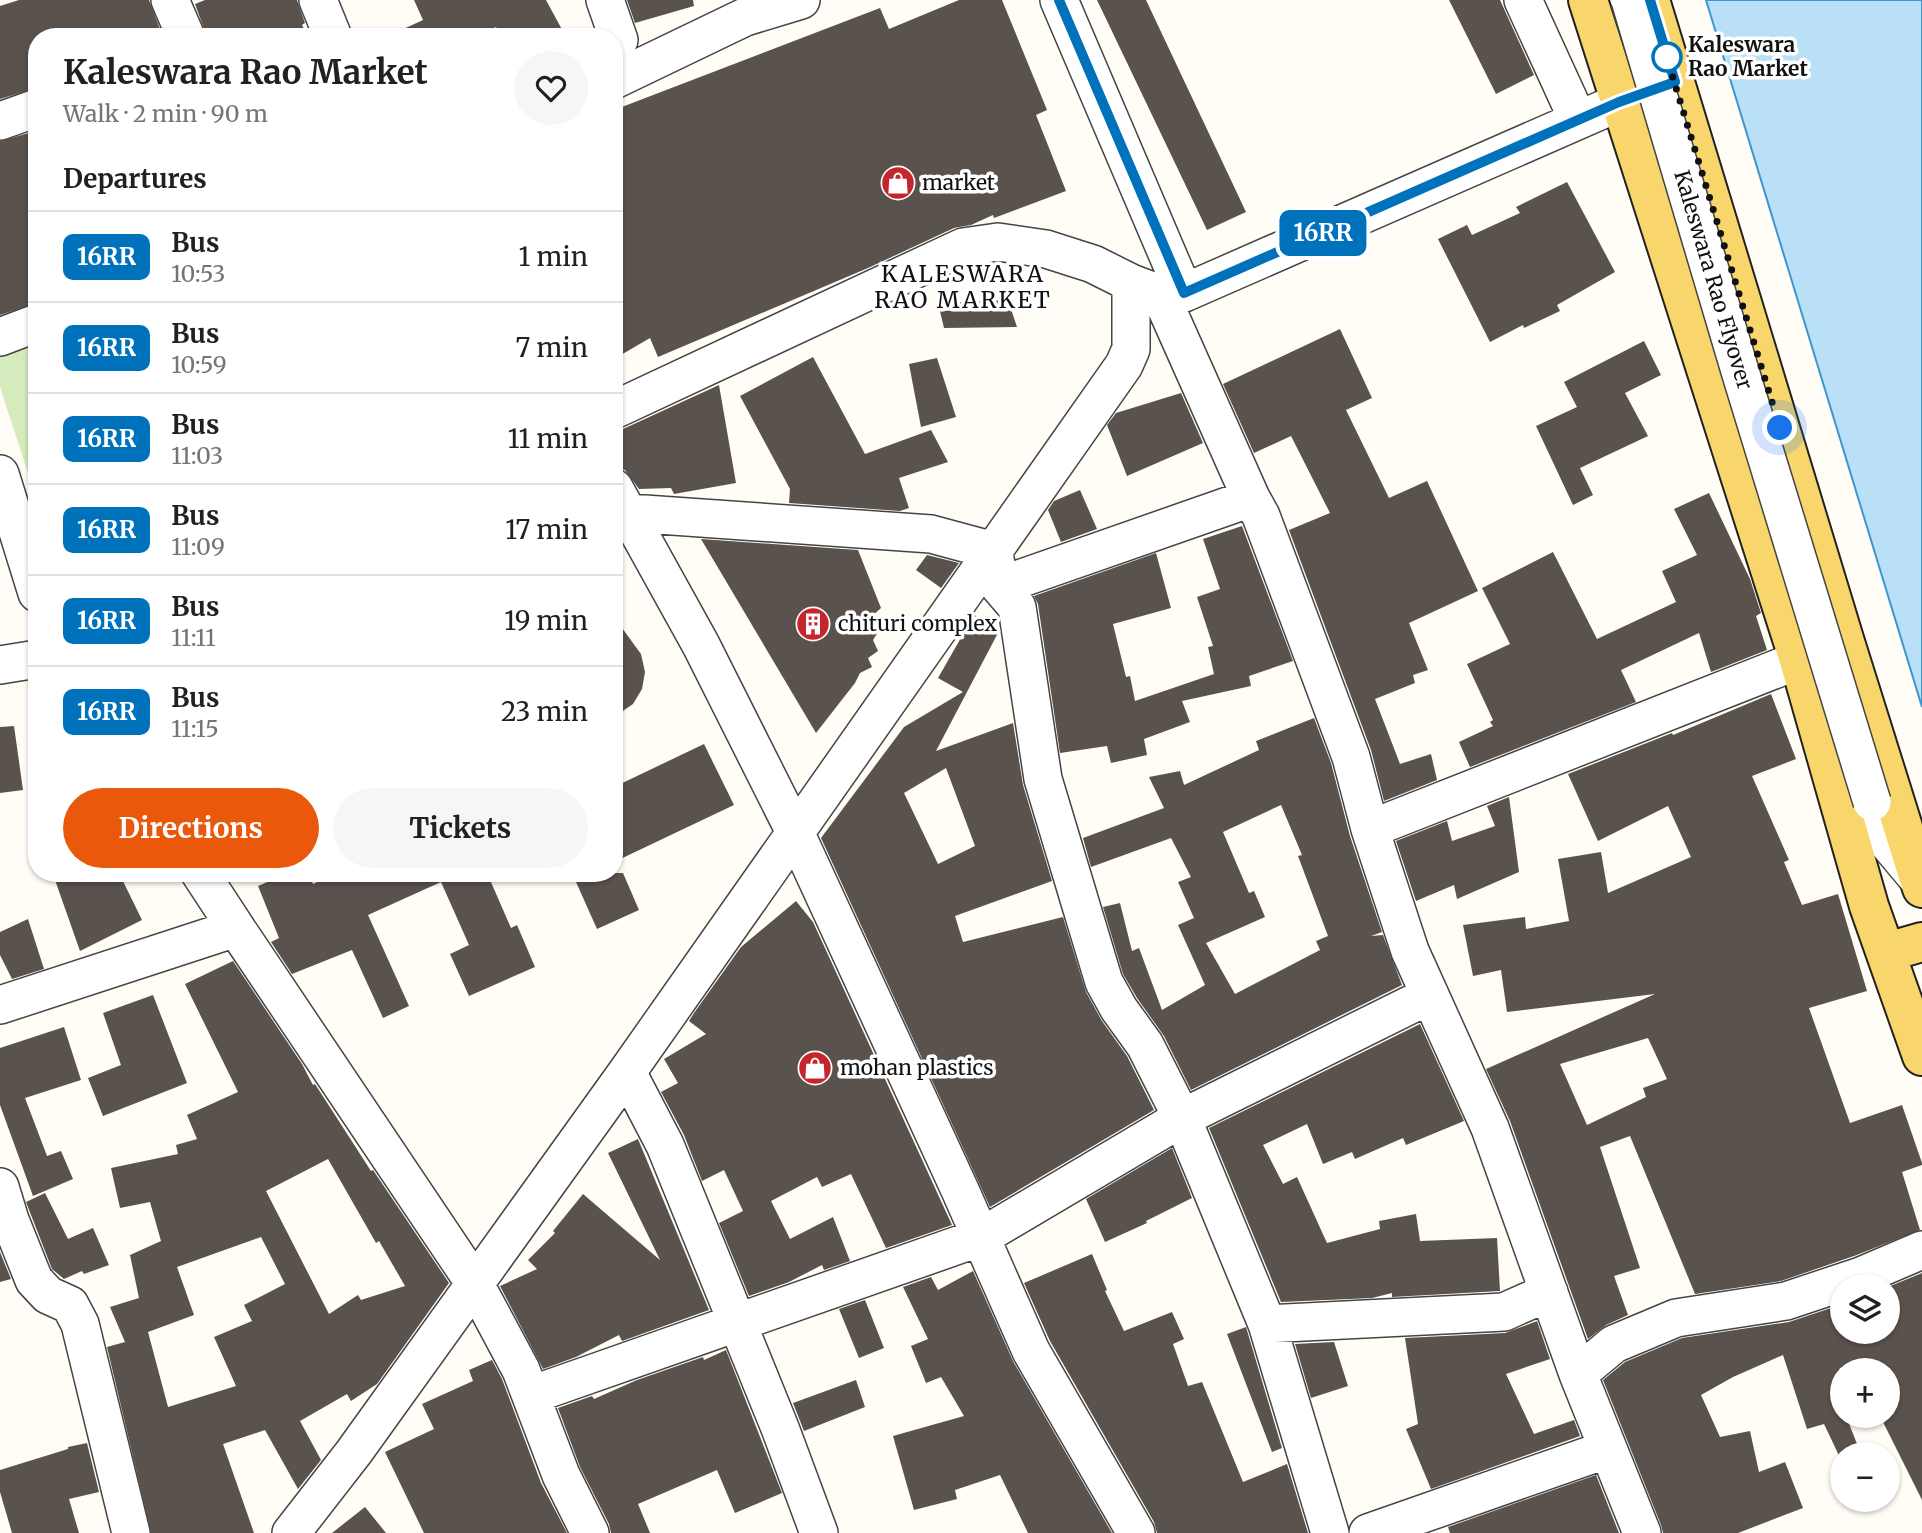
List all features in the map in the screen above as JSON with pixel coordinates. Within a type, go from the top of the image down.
[{"type":"main road","points":[[1588,0],[1799,660],[1869,906],[1904,947],[1922,1056]]},
{"type":"main road","points":[[1650,0],[1921,885]]},
{"type":"main road","points":[[1619,102],[1675,82]]},
{"type":"street","points":[[170,0],[182,28]]},
{"type":"street","points":[[318,0],[329,28]]},
{"type":"street","points":[[605,0],[615,28]]},
{"type":"street","points":[[623,76],[745,17],[801,0]]},
{"type":"street","points":[[1059,0],[1158,290],[1261,516],[1351,757],[1370,829],[1410,951],[1490,1128],[1578,1374],[1642,1533]]},
{"type":"street","points":[[1523,0],[1578,120]]},
{"type":"street","name":"Kaleswara Rao Flyover","points":[[1630,0],[1877,819]]},
{"type":"street","points":[[289,1532],[354,1452],[796,834],[826,786],[997,569],[1124,365],[1158,290],[1619,102]]},
{"type":"street","points":[[0,121],[28,111]]},
{"type":"street","points":[[623,406],[963,247],[998,242],[1046,249],[1158,290]]},
{"type":"street","points":[[0,337],[28,326]]},
{"type":"street","points":[[0,474],[28,564]]},
{"type":"street","points":[[997,569],[1251,498]]},
{"type":"street","points":[[623,500],[931,534],[997,569],[1017,607],[1043,779],[1104,982],[1119,1009],[1145,1045],[1182,1118],[1267,1324],[1330,1533]]},
{"type":"street","points":[[623,502],[701,645],[796,834],[1031,1351],[1136,1533]]},
{"type":"street","points":[[1370,829],[1799,660]]},
{"type":"street","points":[[0,665],[28,661]]},
{"type":"street","points":[[1877,819],[1921,885]]},
{"type":"street","points":[[1869,906],[1877,819]]},
{"type":"street","points":[[206,882],[475,1283],[521,1370],[561,1475],[590,1533]]},
{"type":"street","points":[[0,1005],[236,928]]},
{"type":"street","points":[[531,1395],[981,1237],[1182,1118],[1430,995]]},
{"type":"street","points":[[627,1072],[665,1145],[819,1533]]},
{"type":"street","points":[[0,1187],[34,1280],[48,1295],[70,1305],[80,1324],[131,1533]]},
{"type":"street","points":[[1578,1374],[1614,1344],[1676,1318],[1786,1301],[1861,1276],[1922,1250]]},
{"type":"street","points":[[1267,1324],[1504,1312],[1549,1292]]},
{"type":"street","points":[[1368,1533],[1608,1449]]},
{"type":"green space","points":[[28,346],[28,473],[0,387],[0,357]]},
{"type":"water","points":[[1706,0],[1922,0],[1922,707]]},
{"type":"building","points":[[19,0],[149,0],[160,28],[28,28],[28,91],[0,99],[0,6]]},
{"type":"building","points":[[205,0],[297,0],[305,23],[302,25],[304,28],[204,28],[195,4]]},
{"type":"building","points":[[414,0],[546,0],[561,28],[406,28],[423,20]]},
{"type":"building","points":[[627,0],[693,0],[694,6],[635,23]]},
{"type":"building","points":[[959,0],[1002,0],[1047,110],[1036,115],[1066,191],[994,218],[993,215],[971,225],[954,228],[868,268],[658,357],[650,338],[623,354],[623,107],[880,8],[889,29]]},
{"type":"building","points":[[1097,0],[1146,0],[1246,212],[1207,230]]},
{"type":"building","points":[[1449,0],[1500,0],[1534,75],[1496,94]]},
{"type":"building","points":[[28,133],[28,306],[0,315],[0,141]]},
{"type":"building","points":[[1567,182],[1615,272],[1557,305],[1560,311],[1524,328],[1523,325],[1490,342],[1438,239],[1467,225],[1472,235],[1520,213],[1516,207]]},
{"type":"building","points":[[1008,300],[1017,327],[944,328],[938,303]]},
{"type":"building","points":[[1340,329],[1372,398],[1346,410],[1389,498],[1427,481],[1478,591],[1409,623],[1428,670],[1413,675],[1415,683],[1375,699],[1400,764],[1431,754],[1437,780],[1384,801],[1371,750],[1289,530],[1330,513],[1291,436],[1254,453],[1223,384]]},
{"type":"building","points":[[1644,341],[1661,375],[1625,393],[1648,436],[1580,468],[1593,495],[1573,505],[1536,426],[1577,407],[1564,382]]},
{"type":"building","points":[[813,357],[865,454],[931,430],[948,462],[899,478],[909,508],[900,511],[789,503],[790,489],[740,396]]},
{"type":"building","points":[[937,358],[956,417],[921,427],[909,364]]},
{"type":"building","points":[[719,385],[736,483],[674,494],[671,488],[639,489],[623,469],[623,429]]},
{"type":"building","points":[[1181,393],[1203,443],[1127,476],[1107,425],[1116,413]]},
{"type":"building","points":[[1080,490],[1097,529],[1061,542],[1048,510],[1054,501]]},
{"type":"building","points":[[1709,493],[1750,579],[1761,613],[1756,616],[1767,650],[1711,672],[1699,633],[1621,670],[1636,702],[1470,767],[1459,742],[1493,726],[1490,722],[1493,720],[1467,664],[1510,644],[1482,588],[1553,552],[1597,639],[1676,602],[1662,571],[1697,555],[1674,509]]},
{"type":"building","points":[[1242,526],[1293,661],[1249,676],[1251,686],[1182,701],[1190,722],[1144,739],[1147,755],[1111,763],[1107,746],[1060,753],[1038,604],[1034,596],[1156,553],[1171,608],[1113,624],[1135,701],[1214,674],[1208,647],[1213,646],[1197,597],[1220,589],[1203,539]]},
{"type":"building","name":"chituri complex","points":[[701,539],[858,550],[881,608],[871,617],[878,632],[873,640],[878,651],[868,658],[872,667],[860,673],[816,733]]},
{"type":"building","points":[[927,555],[959,563],[941,588],[916,570]]},
{"type":"building","points":[[974,615],[999,628],[936,751],[1013,723],[1023,785],[1052,881],[955,916],[963,942],[1063,917],[1086,992],[1102,1021],[1127,1056],[1154,1110],[990,1207],[821,838],[904,727],[963,692],[938,678]],"holes":[[[946,768],[975,846],[938,864],[904,793]]]},
{"type":"building","points":[[623,629],[641,654],[645,672],[642,689],[633,704],[623,711]]},
{"type":"building","points":[[1771,694],[1796,759],[1752,776],[1789,860],[1784,862],[1802,905],[1838,894],[1867,991],[1809,1008],[1850,1123],[1902,1105],[1922,1163],[1902,1172],[1920,1230],[1781,1281],[1695,1294],[1630,1136],[1600,1147],[1640,1268],[1614,1276],[1628,1315],[1606,1325],[1588,1339],[1510,1121],[1486,1069],[1655,994],[1507,1012],[1501,970],[1473,976],[1463,925],[1525,917],[1526,929],[1569,921],[1558,859],[1601,852],[1608,893],[1691,857],[1668,806],[1598,841],[1568,774],[1672,733],[1673,735]],"holes":[[[1648,1038],[1667,1079],[1643,1088],[1646,1097],[1587,1125],[1560,1064]]]},
{"type":"building","points":[[1314,718],[1331,763],[1350,836],[1382,932],[1371,936],[1383,935],[1402,985],[1191,1090],[1164,1036],[1123,974],[1103,907],[1120,903],[1132,951],[1139,948],[1162,1010],[1205,985],[1178,925],[1194,918],[1178,882],[1191,877],[1171,838],[1091,867],[1083,838],[1164,808],[1149,777],[1180,771],[1184,785],[1259,750],[1256,741]],"holes":[[[1281,805],[1302,855],[1298,856],[1328,936],[1316,941],[1320,950],[1235,994],[1206,943],[1265,917],[1254,891],[1249,893],[1223,832]]]},
{"type":"building","points":[[14,726],[23,790],[0,793],[0,727]]},
{"type":"building","points":[[704,744],[734,805],[623,858],[623,783]]},
{"type":"building","points":[[1509,797],[1519,872],[1457,899],[1454,885],[1416,901],[1396,841],[1447,821],[1452,841],[1495,826],[1487,806]]},
{"type":"building","points":[[623,873],[639,910],[597,929],[576,882],[623,882]]},
{"type":"building","points":[[56,882],[123,882],[142,920],[80,951]]},
{"type":"building","points":[[268,882],[441,882],[368,915],[409,1006],[383,1018],[352,950],[292,974],[271,942],[279,938],[258,886]]},
{"type":"building","points":[[441,882],[491,882],[511,928],[517,925],[535,967],[469,996],[450,954],[469,945]]},
{"type":"building","points":[[796,901],[813,922],[952,1225],[886,1248],[851,1174],[822,1187],[817,1177],[771,1201],[790,1239],[833,1217],[850,1261],[824,1270],[822,1265],[789,1282],[749,1296],[719,1223],[743,1211],[724,1170],[702,1181],[684,1135],[661,1092],[678,1083],[664,1059],[706,1034],[689,1021],[694,1013],[741,947]]},
{"type":"building","points":[[28,919],[44,969],[12,979],[0,955],[0,932]]},
{"type":"building","points":[[233,961],[302,1064],[313,1085],[315,1084],[371,1171],[373,1170],[449,1283],[377,1384],[351,1401],[347,1394],[300,1421],[321,1460],[298,1489],[265,1430],[223,1444],[254,1533],[151,1533],[107,1347],[125,1342],[110,1307],[139,1298],[130,1255],[161,1241],[150,1202],[120,1208],[111,1168],[178,1154],[176,1145],[197,1139],[187,1115],[238,1092],[185,984]],"holes":[[[328,1159],[376,1243],[379,1241],[405,1286],[361,1300],[358,1295],[329,1314],[266,1191]],[[261,1237],[285,1284],[244,1305],[252,1321],[214,1337],[236,1386],[168,1407],[148,1332],[194,1315],[177,1267]]]},
{"type":"building","points":[[153,995],[187,1083],[103,1116],[88,1078],[121,1065],[103,1013]]},
{"type":"building","points":[[1420,1024],[1464,1121],[1406,1145],[1403,1138],[1355,1159],[1352,1152],[1323,1164],[1307,1124],[1263,1145],[1283,1184],[1297,1177],[1327,1243],[1380,1229],[1379,1221],[1416,1214],[1420,1241],[1497,1238],[1500,1291],[1392,1297],[1392,1293],[1372,1298],[1281,1302],[1209,1128]]},
{"type":"building","points":[[64,1027],[81,1080],[25,1098],[47,1156],[61,1151],[73,1179],[33,1196],[0,1105],[0,1048]]},
{"type":"building","points":[[638,1139],[709,1310],[622,1341],[619,1335],[576,1357],[543,1369],[500,1286],[537,1269],[528,1260],[555,1233],[553,1231],[583,1194],[660,1260],[608,1153]]},
{"type":"building","points":[[1172,1148],[1192,1198],[1105,1242],[1086,1199]]},
{"type":"building","points":[[45,1193],[68,1239],[93,1228],[109,1265],[84,1274],[82,1271],[64,1279],[52,1269],[26,1202]]},
{"type":"building","points":[[0,1252],[11,1279],[0,1282]]},
{"type":"building","points":[[1092,1254],[1107,1290],[1105,1291],[1124,1331],[1172,1312],[1184,1339],[1173,1344],[1188,1386],[1202,1382],[1243,1482],[1287,1464],[1308,1533],[1157,1533],[1154,1522],[1050,1341],[1024,1283]]},
{"type":"building","points":[[973,1271],[1013,1361],[1112,1533],[1028,1533],[1000,1475],[955,1490],[957,1499],[914,1510],[893,1436],[964,1416],[941,1377],[926,1383],[911,1346],[928,1339],[903,1287],[931,1277],[938,1290]]},
{"type":"building","points":[[1922,1273],[1922,1500],[1900,1456],[1900,1442],[1893,1442],[1886,1428],[1900,1428],[1900,1358],[1830,1358],[1830,1428],[1851,1428],[1856,1442],[1833,1442],[1824,1424],[1807,1429],[1783,1355],[1733,1377],[1701,1395],[1720,1437],[1750,1431],[1759,1472],[1785,1462],[1803,1508],[1738,1533],[1663,1533],[1603,1380],[1625,1362],[1682,1338],[1789,1322],[1830,1308],[1830,1344],[1900,1344],[1900,1282]]},
{"type":"building","points":[[865,1300],[884,1348],[859,1358],[839,1309]]},
{"type":"building","points":[[1537,1321],[1550,1359],[1506,1374],[1534,1434],[1574,1420],[1580,1436],[1431,1489],[1406,1429],[1418,1424],[1405,1338],[1505,1333]]},
{"type":"building","points":[[1246,1327],[1282,1448],[1272,1452],[1227,1334]]},
{"type":"building","points":[[1334,1342],[1348,1386],[1311,1398],[1295,1344]]},
{"type":"building","points":[[726,1350],[782,1493],[735,1513],[717,1470],[638,1504],[650,1533],[611,1533],[580,1467],[558,1408],[592,1396],[594,1399],[637,1380],[703,1357],[704,1360]]},
{"type":"building","points":[[492,1360],[502,1379],[541,1483],[567,1533],[424,1533],[385,1452],[434,1429],[422,1404],[473,1381],[469,1370]]},
{"type":"building","points":[[856,1380],[865,1407],[804,1431],[793,1403]]},
{"type":"building","points":[[87,1443],[99,1492],[69,1499],[79,1533],[12,1533],[0,1492],[0,1470]]},
{"type":"building","points":[[1596,1475],[1619,1533],[1450,1533],[1448,1527]]},
{"type":"building","points":[[365,1507],[386,1533],[332,1533]]},
{"type":"bus line","name":"16RR","points":[[1059,0],[1184,293],[1619,102],[1675,82],[1650,0]]},
{"type":"place","name":"Kaleswara Rao Market","points":[[1667,57]]},
{"type":"place","name":"market","points":[[898,183]]},
{"type":"place","name":"chituri complex","points":[[813,624]]},
{"type":"place","name":"mohan plastics","points":[[815,1068]]},
{"type":"district","name":"KALESWARA RAO MARKET","points":[[963,287]]},
{"type":"route","points":[[1667,57],[1666,55],[1780,428]]}]
